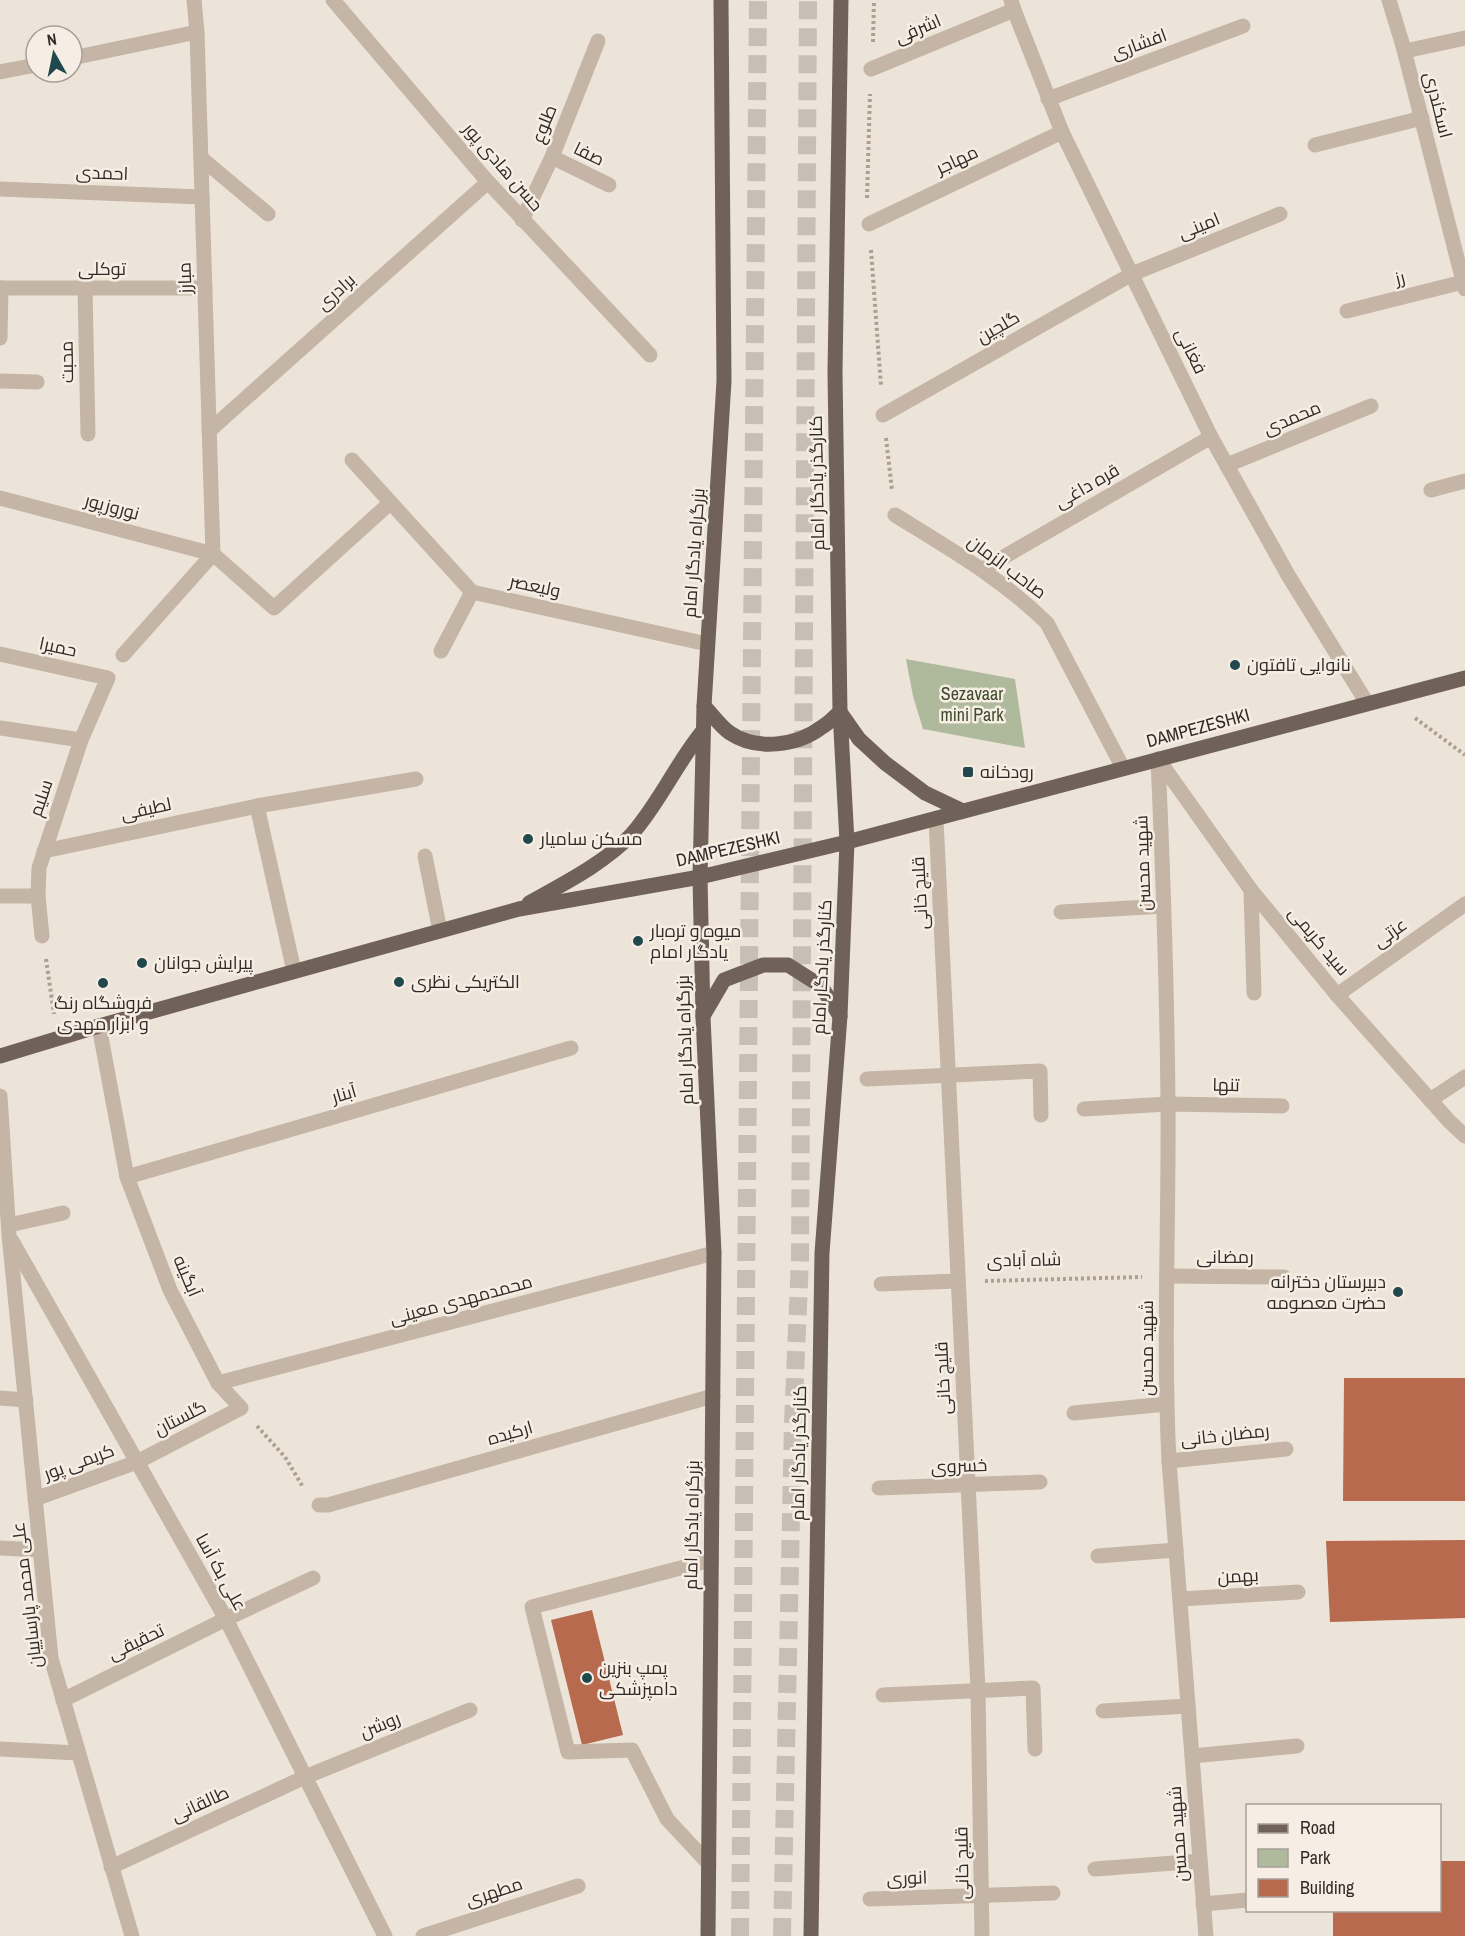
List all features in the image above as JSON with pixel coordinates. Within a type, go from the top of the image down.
[{"type":"main road","name":"بزرگراه یادگار امام","points":[[708,1936],[714,1253],[703,1017],[700,877],[702,732],[724,381],[721,0]]},
{"type":"main road","name":"کنارگذر یادگار امام","points":[[811,1936],[822,1253],[840,1016],[847,842],[840,712],[835,372],[841,0]]},
{"type":"main road","name":"DAMPEZESHKI","points":[[0,1056],[99,1026],[519,909],[700,877],[847,842],[1465,678]]},
{"type":"main road","points":[[704,706],[729,733],[751,742],[774,745],[797,740],[821,728],[840,712],[859,739],[885,763],[924,793],[963,811]]},
{"type":"main road","points":[[519,909],[591,868],[631,835],[660,798],[689,749],[702,732]]},
{"type":"main road","points":[[703,1017],[724,980],[763,965],[788,965],[821,986],[840,1016]]},
{"type":"street","name":"مبارز","points":[[194,0],[197,32],[213,554]]},
{"type":"street","name":"حسن هادی پور","points":[[333,0],[488,182],[650,355]]},
{"type":"street","name":"اسکندری","points":[[1389,0],[1462,262],[1464,286]]},
{"type":"street","name":"اشرفی","points":[[872,69],[1013,5]]},
{"type":"street","name":"فغانی","points":[[1013,5],[1062,132],[1211,437],[1288,575],[1367,703]]},
{"type":"street","name":"افشاری","points":[[1048,99],[1243,26]]},
{"type":"street","points":[[84,56],[197,32]]},
{"type":"street","points":[[1405,51],[1465,38]]},
{"type":"street","name":"طلوع","points":[[522,220],[552,158],[598,42]]},
{"type":"street","points":[[0,72],[24,67]]},
{"type":"street","points":[[1315,145],[1422,118]]},
{"type":"street","name":"مهاجر","points":[[869,224],[1062,132]]},
{"type":"street","points":[[201,158],[268,214]]},
{"type":"street","name":"صفا","points":[[552,158],[609,185]]},
{"type":"street","name":"برادری","points":[[209,431],[488,182]]},
{"type":"street","name":"احمدی","points":[[0,189],[202,197]]},
{"type":"street","name":"امینی","points":[[1132,274],[1280,214]]},
{"type":"street","name":"گلچین","points":[[884,415],[1132,274]]},
{"type":"street","name":"رز","points":[[1347,312],[1464,286]]},
{"type":"street","points":[[0,288],[0,338]]},
{"type":"street","name":"توکلی","points":[[0,288],[205,288]]},
{"type":"street","name":"محبت","points":[[85,288],[88,434]]},
{"type":"street","points":[[0,381],[37,382]]},
{"type":"street","name":"محمدی","points":[[1227,465],[1371,406]]},
{"type":"street","name":"قره داغی","points":[[982,569],[1211,437]]},
{"type":"street","points":[[352,460],[472,592],[441,651]]},
{"type":"street","points":[[1431,490],[1465,481]]},
{"type":"street","name":"نوروزپور","points":[[0,498],[213,554]]},
{"type":"street","points":[[123,655],[213,554],[274,608],[390,503]]},
{"type":"street","name":"صاحب الزمان","points":[[895,515],[982,569],[1047,623],[1123,768]]},
{"type":"street","name":"ولیعصر","points":[[472,592],[707,644]]},
{"type":"street","name":"حمیرا","points":[[0,654],[108,678]]},
{"type":"street","name":"سلیم","points":[[42,936],[38,896],[39,868],[81,740],[108,678]]},
{"type":"street","points":[[0,728],[81,740]]},
{"type":"street","name":"سید کریمی","points":[[1158,759],[1251,890],[1337,995],[1465,1137]]},
{"type":"street","name":"شهید محسن","points":[[1158,759],[1168,1104],[1166,1404],[1206,1936]]},
{"type":"street","name":"لطیفی","points":[[44,851],[257,806],[416,779]]},
{"type":"street","points":[[257,806],[294,971]]},
{"type":"street","name":"قلیچ خانی","points":[[936,819],[978,1690],[982,1936]]},
{"type":"street","points":[[425,856],[440,931]]},
{"type":"street","points":[[1251,890],[1254,993]]},
{"type":"street","points":[[0,896],[38,896]]},
{"type":"street","name":"عزتی","points":[[1337,995],[1465,904]]},
{"type":"street","points":[[1061,912],[1164,906]]},
{"type":"street","name":"آبگینه","points":[[99,1026],[127,1178],[170,1290],[218,1383],[241,1408]]},
{"type":"street","name":"آبنار","points":[[127,1178],[571,1048]]},
{"type":"street","points":[[867,1079],[1040,1071],[1041,1115]]},
{"type":"street","points":[[1430,1100],[1465,1077]]},
{"type":"street","name":"علی محمد پارساییان","points":[[0,1096],[6,1220],[51,1658],[132,1936]]},
{"type":"street","points":[[1084,1108],[1168,1104]]},
{"type":"street","name":"تنها","points":[[1168,1104],[1282,1106]]},
{"type":"street","points":[[6,1220],[63,1213]]},
{"type":"street","name":"علی بک آسا","points":[[6,1220],[137,1462],[226,1619],[385,1936]]},
{"type":"street","name":"محمدمهدی معینی","points":[[218,1383],[714,1253]]},
{"type":"street","name":"رمضانی","points":[[1167,1276],[1284,1276]]},
{"type":"street","points":[[882,1284],[957,1281]]},
{"type":"street","name":"ارکیده","points":[[319,1505],[328,1505],[712,1396]]},
{"type":"street","points":[[0,1398],[26,1400]]},
{"type":"street","points":[[1074,1413],[1166,1404]]},
{"type":"street","name":"گلستان","points":[[137,1462],[241,1408]]},
{"type":"street","name":"رمضان خانی","points":[[1169,1461],[1286,1449]]},
{"type":"street","name":"کریمی پور","points":[[35,1499],[137,1462]]},
{"type":"street","name":"خسروی","points":[[879,1488],[1040,1482]]},
{"type":"street","points":[[0,1548],[40,1550]]},
{"type":"street","points":[[1098,1556],[1176,1550]]},
{"type":"street","points":[[709,1864],[667,1819],[632,1750],[568,1752],[532,1607],[711,1560]]},
{"type":"street","name":"تحقیقی","points":[[63,1700],[313,1578]]},
{"type":"street","name":"بهمن","points":[[1180,1599],[1298,1592]]},
{"type":"street","points":[[883,1695],[1033,1688],[1035,1749]]},
{"type":"street","points":[[1103,1710],[1188,1706]]},
{"type":"street","name":"روشن","points":[[305,1777],[470,1710]]},
{"type":"street","points":[[1192,1756],[1297,1746]]},
{"type":"street","points":[[0,1749],[78,1753]]},
{"type":"street","name":"طالقانی","points":[[111,1867],[305,1777]]},
{"type":"street","points":[[1095,1869],[1200,1861]]},
{"type":"street","name":"مطهری","points":[[423,1936],[578,1886]]},
{"type":"street","name":"انوری","points":[[870,1899],[1053,1893]]},
{"type":"street","points":[[1203,1904],[1246,1900]]},
{"type":"path","points":[[874,0],[867,189],[884,415],[895,515]]},
{"type":"path","points":[[1388,698],[1465,755]]},
{"type":"path","points":[[42,936],[58,1038]]},
{"type":"path","name":"شاه آبادی","points":[[957,1281],[1167,1276]]},
{"type":"path","points":[[241,1408],[285,1457],[309,1497],[319,1505]]},
{"type":"green space","name":"Sezavaar mini Park","points":[[906,659],[1015,679],[1025,748],[923,729],[913,696]]},
{"type":"building","points":[[1344,1378],[1465,1378],[1465,1501],[1343,1501]]},
{"type":"building","points":[[1465,1540],[1465,1618],[1330,1622],[1326,1541]]},
{"type":"building","name":"پمپ بنزین دامپزشکی","points":[[592,1610],[623,1735],[582,1745],[551,1620]]},
{"type":"building","points":[[1441,1861],[1465,1861],[1465,1936],[1333,1936],[1333,1912],[1441,1912]]},
{"type":"tunnel","points":[[740,1936],[758,0]]},
{"type":"tunnel","points":[[782,1936],[793,1424],[800,1259],[808,0]]},
{"type":"place","name":"نانوایی تافتون","points":[[1235,665]]},
{"type":"place","name":"رودخانه","points":[[968,772]]},
{"type":"place","name":"مسکن سامیار","points":[[528,839]]},
{"type":"place","name":"میوه و تره‌بار یادگار امام","points":[[638,941]]},
{"type":"place","name":"پیرایش جوانان","points":[[142,963]]},
{"type":"place","name":"الکتریکی نظری","points":[[399,982]]},
{"type":"place","name":"فروشگاه رنگ و ابزار مهدی","points":[[103,983]]},
{"type":"place","name":"دبیرستان دخترانه حضرت معصومه","points":[[1398,1292]]},
{"type":"place","name":"پمپ بنزین دامپزشکی","points":[[587,1678]]}]
